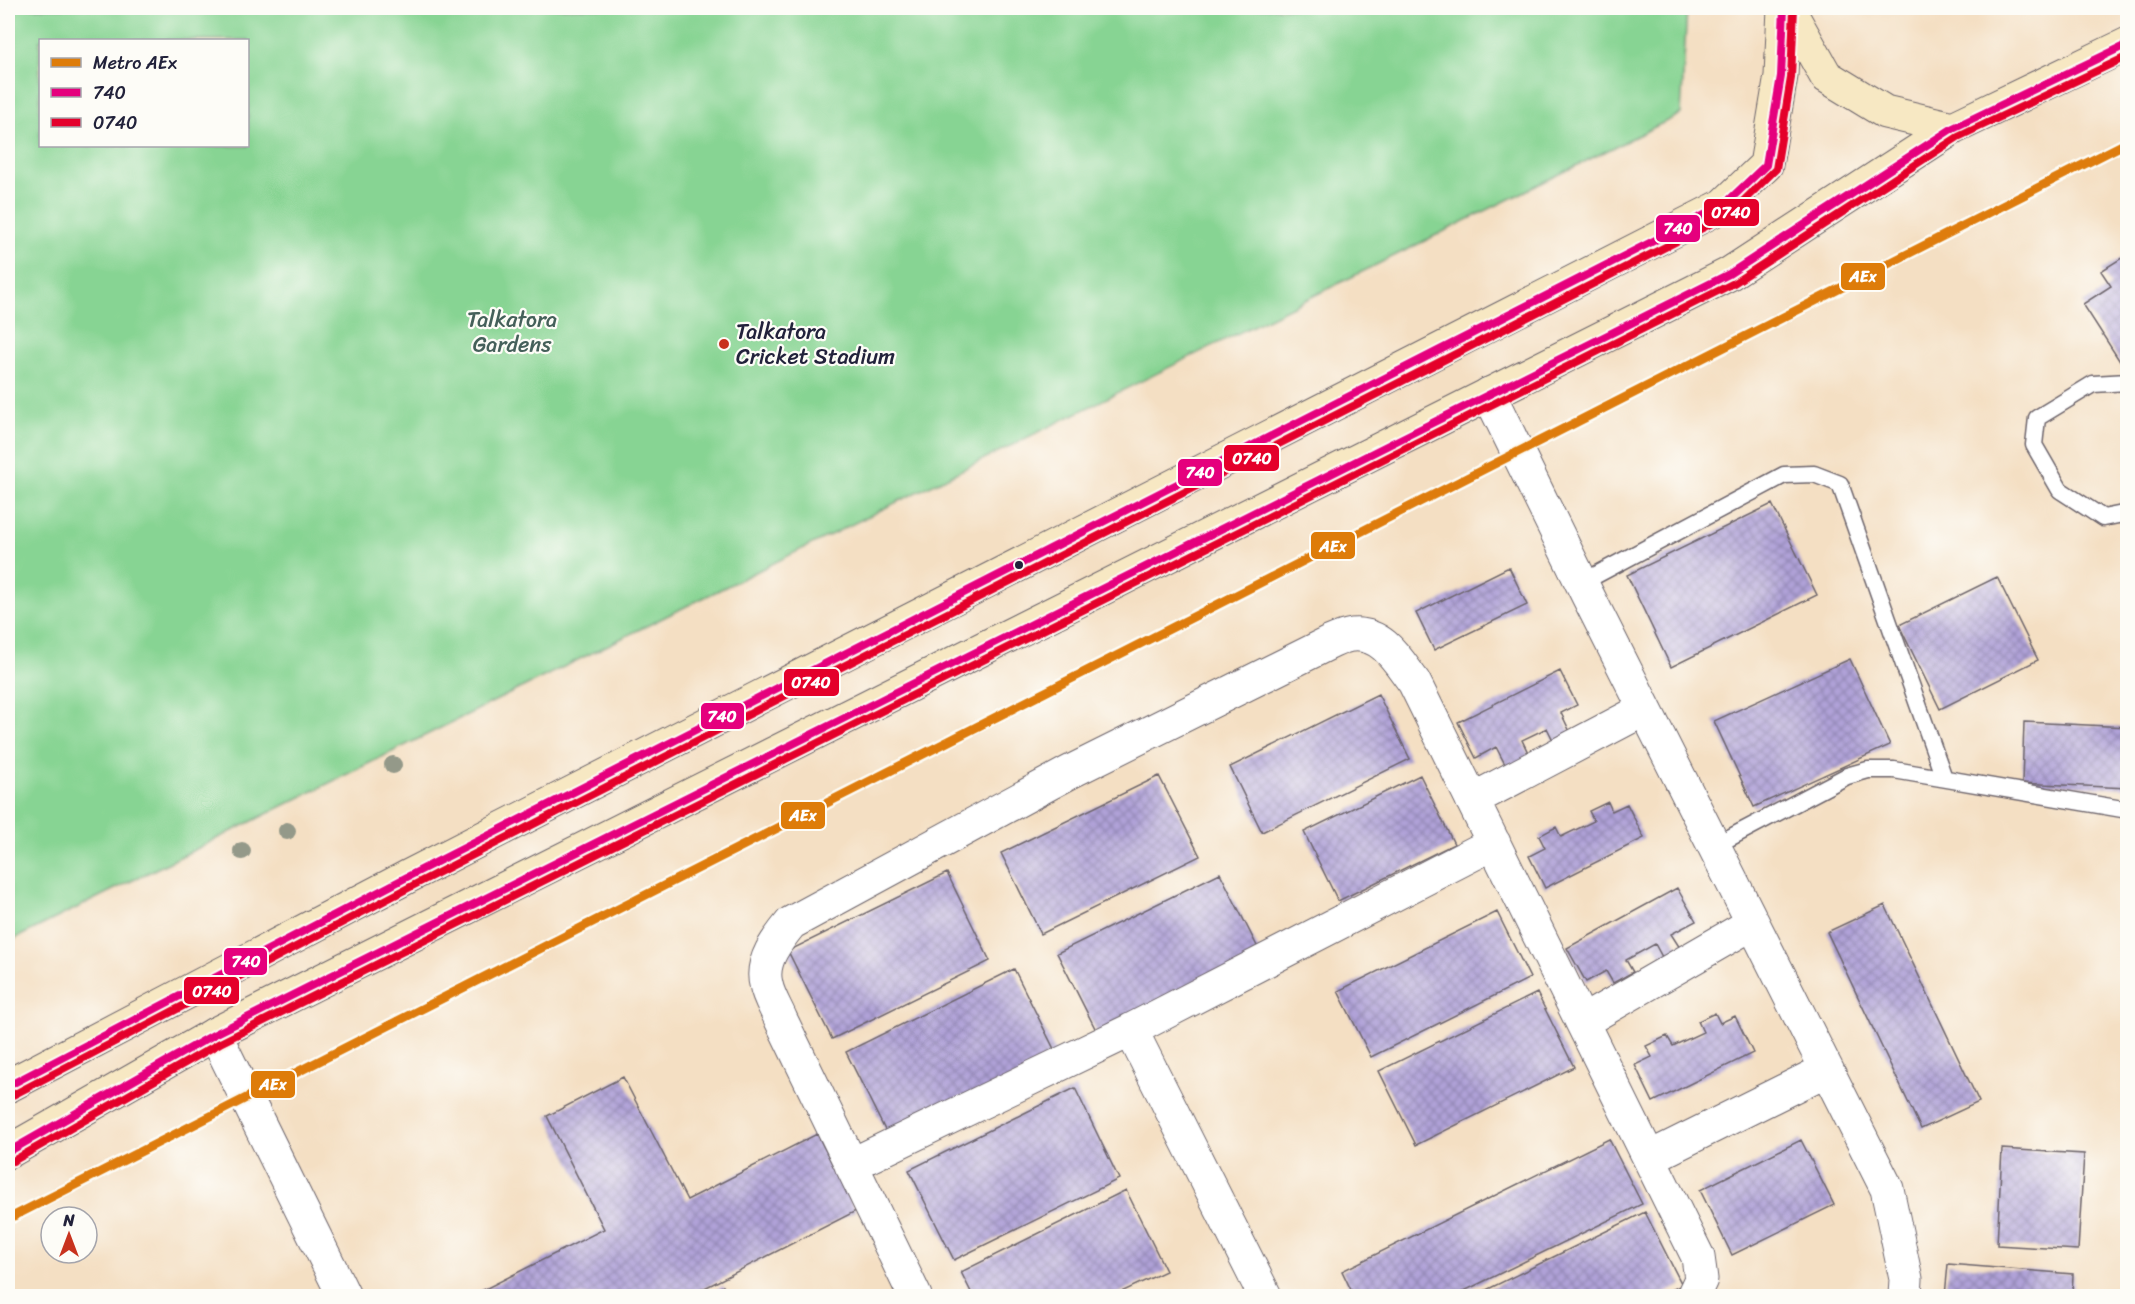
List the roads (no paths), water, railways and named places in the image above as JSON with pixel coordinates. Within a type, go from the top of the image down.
[{"type":"main road","points":[[1786,8],[1826,76],[1885,112],[1953,128]]},
{"type":"main road","points":[[8,1086],[409,876],[1724,205],[1766,165],[1781,76],[1786,8]]},
{"type":"main road","points":[[8,1152],[215,1034],[1729,274],[1953,128],[2127,44]]},
{"type":"street","points":[[1489,394],[1581,583],[1887,1189],[1906,1279],[1905,1296]]},
{"type":"street","points":[[915,1296],[781,1020],[765,982],[773,945],[791,922],[1070,772],[1329,643],[1351,635],[1370,636],[1388,647],[1414,682],[1698,1257],[1701,1279],[1693,1296]]},
{"type":"street","points":[[1472,800],[1645,709]]},
{"type":"street","points":[[851,1165],[1131,1030],[1494,843]]},
{"type":"street","points":[[1582,1022],[1753,923]]},
{"type":"street","points":[[1131,1030],[1265,1296]]},
{"type":"street","points":[[215,1034],[344,1296]]},
{"type":"street","points":[[1649,1158],[1826,1070]]},
{"type":"lane","points":[[2127,382],[2093,384],[2037,418],[2034,446],[2060,490],[2103,519],[2127,513]]},
{"type":"lane","points":[[1581,583],[1784,475],[1814,474],[1840,484],[1944,778]]},
{"type":"lane","points":[[1714,846],[1847,776],[1868,770],[1894,770],[2127,810]]},
{"type":"metro line","name":"AEx","points":[[8,1219],[2128,142]]},
{"type":"place","name":"Talkatora Cricket Stadium","points":[[724,344]]},
{"type":"park label","name":"Talkatora Gardens","points":[[512,332]]}]
